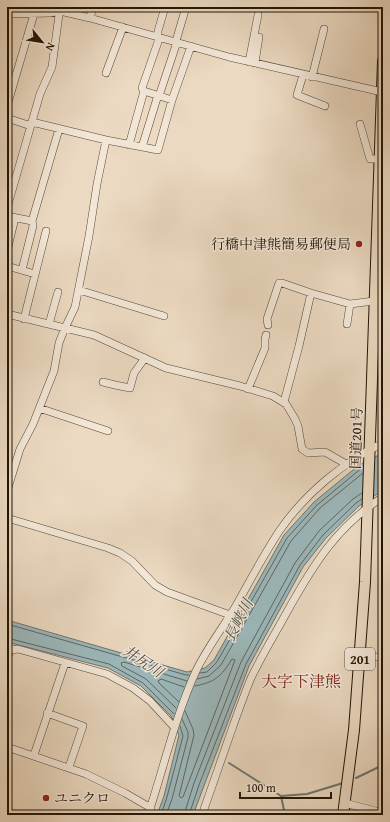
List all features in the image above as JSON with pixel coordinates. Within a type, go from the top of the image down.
[{"type":"highway","name":"国道201号","points":[[343,815],[354,730],[360,657],[368,504],[383,61]]},
{"type":"street","points":[[90,18],[93,7]]},
{"type":"street","points":[[129,145],[144,91],[142,88],[158,42],[157,36],[165,7]]},
{"type":"street","points":[[142,147],[186,7]]},
{"type":"street","points":[[7,208],[40,94],[52,67],[60,9]]},
{"type":"street","points":[[7,14],[34,14],[60,9],[252,62],[382,92]]},
{"type":"street","points":[[7,106],[34,14]]},
{"type":"street","points":[[252,62],[258,14]]},
{"type":"street","points":[[106,73],[122,27]]},
{"type":"street","points":[[312,77],[324,29]]},
{"type":"street","points":[[252,62],[259,37]]},
{"type":"street","points":[[7,120],[59,129],[158,150],[172,100],[191,46]]},
{"type":"street","points":[[303,75],[297,95],[325,106]]},
{"type":"street","points":[[144,91],[172,100]]},
{"type":"street","points":[[360,124],[370,159],[379,159]]},
{"type":"street","points":[[22,270],[33,226],[32,221],[59,129]]},
{"type":"street","points":[[7,491],[20,449],[33,424],[54,371],[59,342],[75,307],[106,140]]},
{"type":"street","points":[[7,216],[32,221]]},
{"type":"street","points":[[7,251],[15,218]]},
{"type":"street","points":[[24,319],[46,231]]},
{"type":"street","points":[[7,266],[35,274]]},
{"type":"street","points":[[268,325],[267,318],[279,283],[350,304],[374,301]]},
{"type":"street","points":[[79,290],[164,316]]},
{"type":"street","points":[[49,324],[58,292]]},
{"type":"street","points":[[284,402],[311,293]]},
{"type":"street","points":[[347,324],[350,304]]},
{"type":"street","points":[[7,314],[24,319],[66,327],[94,335],[166,368],[248,388],[273,396],[286,404],[298,426],[302,449],[308,453],[325,452],[346,464]]},
{"type":"street","points":[[248,388],[265,348],[266,335]]},
{"type":"street","points":[[103,382],[130,388],[134,373],[145,358]]},
{"type":"street","points":[[39,408],[108,430]]},
{"type":"street","points":[[7,747],[86,774],[125,793],[150,812],[174,727],[197,670],[281,529],[316,489],[346,464],[383,443]]},
{"type":"street","points":[[202,815],[251,679],[298,592],[334,538],[368,504],[383,497]]},
{"type":"street","points":[[7,518],[108,548],[120,553],[139,568],[155,585],[167,592],[230,615]]},
{"type":"street","points":[[7,659],[10,650],[18,649],[107,674],[133,688],[150,701],[174,727]]},
{"type":"street","points":[[360,657],[383,657]]},
{"type":"street","points":[[34,755],[65,662]]},
{"type":"street","points":[[48,713],[84,726],[69,767]]},
{"type":"street","points":[[345,803],[383,813]]},
{"type":"water","points":[[383,453],[383,490],[359,506],[326,538],[303,567],[249,666],[193,815],[157,815],[164,796],[179,735],[171,716],[141,686],[108,668],[7,642],[7,620],[187,672],[205,668],[214,660],[284,535],[314,502],[359,465]]},
{"type":"waterway","points":[[229,763],[281,796],[307,794],[343,783]]},
{"type":"waterway","points":[[356,778],[383,765]]},
{"type":"waterway","points":[[281,796],[285,815]]},
{"type":"place","name":"行橋中津熊簡易郵便局","points":[[359,244]]},
{"type":"place","name":"ユニクロ","points":[[46,798]]},
{"type":"district","name":"大字下津熊","points":[[301,681]]},
{"type":"water label","name":"長峡川","points":[[238,620]]},
{"type":"water label","name":"井尻川","points":[[143,661]]}]
